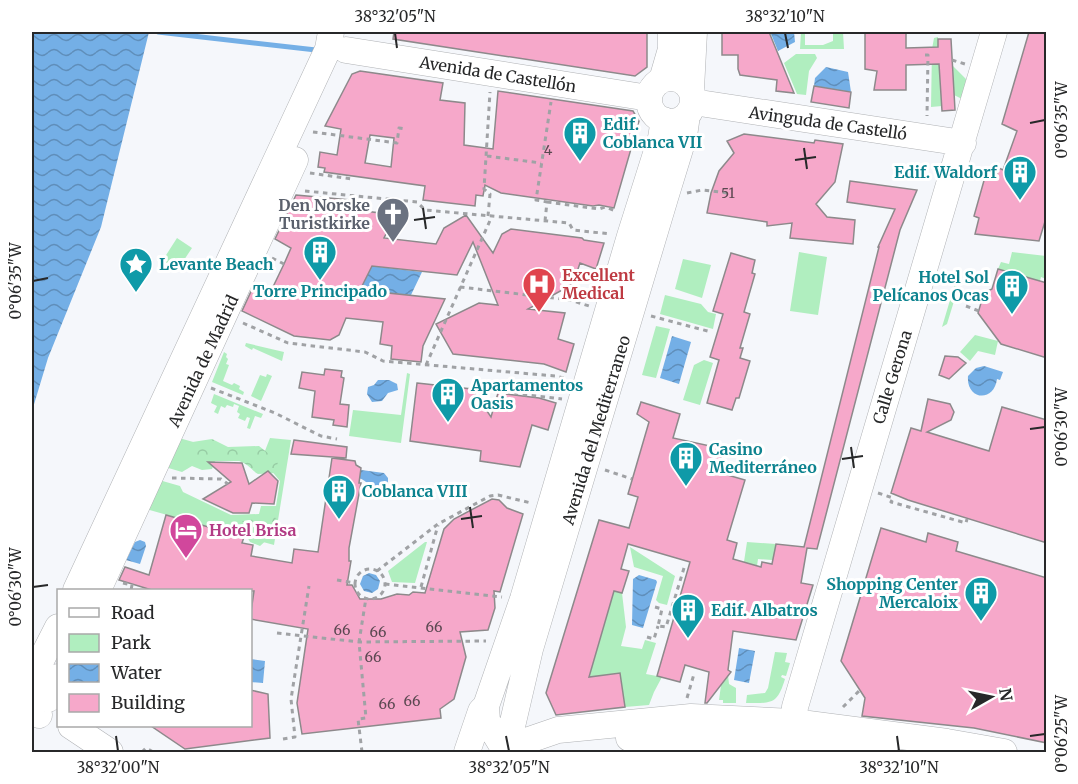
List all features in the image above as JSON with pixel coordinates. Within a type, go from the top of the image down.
[{"type":"street","points":[[671,32],[671,49],[656,89],[653,112],[684,107],[694,32]]},
{"type":"street","name":"Calle Gerona","points":[[792,739],[795,707],[994,32]]},
{"type":"street","points":[[77,589],[328,49],[341,38]]},
{"type":"street","name":"Avenida de Castellón","points":[[341,38],[491,72],[554,82],[656,89],[668,78],[681,80],[684,107]]},
{"type":"street","name":"Avenida de Madrid","points":[[99,589],[308,131],[341,38]]},
{"type":"street","name":"Avinguda de Castelló","points":[[684,107],[963,143]]},
{"type":"street","name":"Avenida del Mediterraneo","points":[[497,727],[509,643],[584,393],[665,198],[684,136],[684,107]]},
{"type":"street","name":"Avenida del Mediterraneo","points":[[497,727],[523,681],[530,649],[586,464],[620,311],[633,227],[661,138],[684,107]]},
{"type":"street","points":[[32,678],[57,629]]},
{"type":"street","points":[[523,681],[528,710],[539,725],[558,730]]},
{"type":"street","points":[[466,753],[481,711],[497,727],[506,752]]},
{"type":"street","points":[[506,752],[523,742],[558,730],[691,717],[792,739],[885,753]]},
{"type":"street","points":[[74,727],[110,753]]},
{"type":"street","points":[[506,752],[636,738],[719,737],[947,742],[1004,753]]},
{"type":"path","points":[[925,55],[928,55],[927,118],[931,119]]},
{"type":"path","points":[[426,365],[490,216],[490,194],[484,189],[491,72]]},
{"type":"path","points":[[554,82],[536,200],[599,209],[605,207],[633,227]]},
{"type":"path","points":[[308,131],[397,143],[399,128],[405,129]]},
{"type":"path","points":[[543,148],[548,150]]},
{"type":"path","points":[[487,156],[541,163]]},
{"type":"path","points":[[286,179],[417,202],[425,210],[569,223],[573,230],[633,227]]},
{"type":"path","points":[[286,179],[352,179]]},
{"type":"path","points":[[665,198],[702,190],[728,193]]},
{"type":"path","points":[[545,221],[547,202]]},
{"type":"path","points":[[271,257],[284,264]]},
{"type":"path","points":[[460,287],[570,300],[711,332]]},
{"type":"path","points":[[966,306],[979,311]]},
{"type":"path","points":[[225,315],[288,343],[365,352],[383,361],[555,376],[584,393]]},
{"type":"path","points":[[194,381],[275,413],[321,436],[337,439]]},
{"type":"path","points":[[480,395],[485,390],[584,393]]},
{"type":"path","points":[[586,464],[632,479]]},
{"type":"path","points":[[153,471],[175,479],[221,479],[228,484]]},
{"type":"path","points":[[859,487],[893,498],[891,502],[966,523],[968,519]]},
{"type":"path","points":[[377,571],[438,524],[490,496],[498,495],[550,508]]},
{"type":"path","points":[[421,586],[438,524]]},
{"type":"path","points":[[658,626],[666,627],[684,568]]},
{"type":"path","points":[[369,569],[382,575],[385,584],[377,597],[366,598],[357,591],[356,583],[361,572],[369,569]]},
{"type":"path","points":[[337,580],[356,583]]},
{"type":"path","points":[[385,584],[421,586],[523,599]]},
{"type":"path","points":[[283,739],[294,737],[291,699],[309,586]]},
{"type":"path","points":[[362,753],[358,719],[366,718],[359,642],[366,598]]},
{"type":"path","points":[[647,637],[654,639],[662,609],[654,607]]},
{"type":"path","points":[[277,633],[359,642],[473,639],[509,643]]},
{"type":"path","points":[[142,753],[146,748],[153,753]]},
{"type":"green space","points":[[801,32],[805,32],[805,45],[823,45],[833,41],[833,32],[843,32],[844,49],[800,49]]},
{"type":"green space","points":[[938,37],[942,106],[931,107],[932,49],[934,38]]},
{"type":"green space","points":[[796,54],[815,54],[817,58],[809,71],[806,95],[797,94],[784,63]]},
{"type":"green space","points":[[953,66],[967,80],[962,99],[954,95]]},
{"type":"green space","points":[[177,238],[192,248],[176,272],[161,263]]},
{"type":"green space","points":[[799,252],[827,257],[818,315],[790,311]]},
{"type":"green space","points":[[1012,252],[1046,256],[1046,279],[1041,277],[1040,281],[998,269],[1001,262],[1009,264]]},
{"type":"green space","points":[[683,259],[711,265],[702,298],[675,289]]},
{"type":"green space","points":[[959,270],[962,275],[947,324],[942,327]]},
{"type":"green space","points":[[665,295],[701,304],[708,312],[716,314],[713,329],[660,314]]},
{"type":"green space","points":[[656,326],[670,329],[656,378],[642,375]]},
{"type":"green space","points":[[975,335],[998,341],[995,355],[978,351],[970,361],[960,352]]},
{"type":"green space","points":[[246,343],[284,352],[282,361],[253,348],[252,350],[245,346]]},
{"type":"green space","points":[[224,352],[228,359],[226,364],[229,365],[223,381],[240,386],[239,389],[244,392],[243,395],[212,382]]},
{"type":"green space","points":[[704,360],[713,363],[700,405],[683,400],[694,365]]},
{"type":"green space","points":[[407,373],[410,374],[401,443],[349,436],[353,410],[401,415]]},
{"type":"green space","points":[[267,374],[272,376],[261,401],[251,396],[260,375],[266,377]]},
{"type":"green space","points":[[214,394],[263,414],[261,418],[255,416],[250,429],[247,428],[250,418],[247,417],[245,421],[238,418],[239,406],[227,405],[225,408],[221,406],[218,414],[214,412],[217,406],[211,403]]},
{"type":"green space","points":[[179,438],[261,461],[270,438],[291,440],[274,545],[146,509],[159,480],[180,486],[183,492],[231,515],[259,514],[261,506],[276,506],[280,481],[270,469],[244,461],[215,461],[212,469],[202,470],[192,466],[182,472],[165,467]]},
{"type":"green space","points":[[212,439],[228,447],[259,446],[278,461],[276,473],[258,474],[247,465],[233,459],[219,458],[191,463],[183,457],[179,447],[186,443]]},
{"type":"green space","points":[[273,516],[277,519],[280,528],[260,546],[250,542],[246,535],[237,528],[238,522]]},
{"type":"green space","points":[[427,542],[415,583],[392,582],[388,571]]},
{"type":"green space","points":[[747,542],[776,544],[775,549],[785,561],[758,559],[750,615],[736,614]]},
{"type":"green space","points":[[630,547],[675,576],[667,605],[656,600],[663,576],[634,567]]},
{"type":"green space","points":[[614,591],[622,593],[626,627],[621,646],[642,649],[645,640],[656,643],[646,674],[662,677],[649,705],[625,707],[620,673],[589,677]]},
{"type":"green space","points":[[775,652],[787,653],[785,662],[790,663],[786,676],[781,677],[785,679],[779,694],[772,701],[746,703],[747,695],[765,693],[768,688]]},
{"type":"green space","points":[[728,675],[729,684],[736,688],[736,703],[723,703],[723,700],[719,700],[722,678]]},
{"type":"water","points":[[32,32],[149,32],[101,227],[48,358],[32,411]]},
{"type":"water","points":[[794,32],[795,42],[778,51],[771,34]]},
{"type":"water","points":[[826,67],[848,72],[851,92],[814,86],[815,78]]},
{"type":"water","points":[[372,266],[422,272],[411,295],[360,290]]},
{"type":"water","points":[[672,336],[691,342],[679,384],[660,378]]},
{"type":"water","points":[[984,366],[1003,372],[991,392],[981,396],[971,390],[968,376],[976,368]]},
{"type":"water","points":[[378,380],[389,380],[397,384],[398,390],[388,393],[382,401],[372,402],[367,394],[368,387],[374,385]]},
{"type":"water","points":[[361,470],[384,473],[388,478],[388,487],[380,492],[374,489],[358,478]]},
{"type":"water","points":[[140,540],[145,542],[146,546],[140,564],[126,560],[135,542]]},
{"type":"water","points":[[369,573],[376,575],[380,581],[378,589],[372,593],[364,591],[360,584],[363,576]]},
{"type":"water","points":[[639,575],[657,582],[643,628],[632,625],[633,579]]},
{"type":"water","points":[[739,648],[755,651],[749,683],[734,680]]},
{"type":"water","points":[[252,659],[265,661],[263,683],[252,682]]},
{"type":"building","points":[[394,32],[647,32],[647,67],[635,76],[393,39]]},
{"type":"building","points":[[722,32],[769,32],[794,93],[776,91],[777,80],[740,75],[738,55],[722,55]]},
{"type":"building","points":[[865,32],[906,32],[906,48],[938,47],[938,39],[951,39],[955,110],[942,111],[939,64],[906,65],[906,90],[874,90],[877,71],[865,69]]},
{"type":"building","points":[[1029,32],[1047,32],[1047,215],[1039,241],[975,234],[979,218],[974,216],[985,177],[995,180],[999,168],[1003,170],[1017,131],[1002,124]]},
{"type":"building","points":[[360,71],[443,83],[440,100],[465,103],[464,145],[493,149],[498,91],[633,111],[639,121],[614,208],[501,193],[485,185],[483,196],[476,195],[475,206],[423,200],[425,186],[324,172],[325,168],[318,167],[320,152],[337,155],[341,129],[325,126],[352,74]],"holes":[[[370,135],[394,138],[391,167],[365,163]]]},
{"type":"building","points":[[814,86],[851,92],[849,108],[811,102]]},
{"type":"building","points":[[744,134],[814,143],[815,140],[843,144],[835,182],[816,204],[827,217],[855,220],[853,244],[790,238],[792,223],[767,226],[767,222],[707,213],[719,171],[734,153],[727,141]]},
{"type":"building","points":[[850,181],[917,190],[900,230],[817,549],[807,548],[801,583],[813,585],[796,640],[733,631],[728,670],[731,672],[707,703],[705,703],[709,672],[685,665],[680,682],[657,676],[690,562],[628,544],[621,569],[629,571],[622,593],[614,591],[589,677],[620,673],[625,707],[556,715],[546,693],[599,520],[629,528],[638,497],[628,494],[649,422],[637,414],[641,402],[680,414],[673,438],[724,449],[717,472],[745,480],[727,540],[737,543],[733,559],[761,567],[762,562],[772,564],[776,544],[804,547],[878,247],[895,209],[847,202]]},
{"type":"building","points":[[296,195],[350,200],[349,209],[388,214],[392,222],[384,238],[436,244],[444,228],[466,215],[493,253],[502,234],[511,229],[604,243],[596,269],[580,263],[573,284],[528,309],[565,313],[558,339],[574,344],[566,372],[544,364],[453,354],[436,324],[479,303],[498,305],[473,242],[457,275],[372,266],[360,290],[445,299],[423,346],[421,362],[391,359],[392,346],[380,344],[383,322],[346,318],[339,335],[330,340],[294,336],[242,311],[254,285],[270,293],[284,264],[291,248],[275,239]]},
{"type":"building","points":[[731,253],[755,260],[752,273],[755,274],[744,312],[750,314],[740,348],[743,348],[740,358],[750,361],[739,398],[736,398],[732,410],[707,403],[719,360],[710,357],[723,314],[713,311]]},
{"type":"building","name":"Hotel Sol Pelícanos Ocas","points":[[998,269],[1047,283],[1047,358],[1001,344],[978,313],[984,293],[992,289]]},
{"type":"building","points":[[945,356],[958,357],[966,363],[949,379],[939,375]]},
{"type":"building","points":[[325,369],[342,371],[341,377],[344,378],[340,404],[349,405],[347,427],[333,425],[334,420],[312,417],[315,391],[299,388],[302,372],[324,375]]},
{"type":"building","points":[[417,383],[472,389],[491,417],[498,393],[539,398],[556,403],[548,430],[532,425],[520,467],[480,461],[481,451],[410,441]]},
{"type":"building","points":[[928,399],[950,404],[954,412],[951,420],[927,432],[989,451],[1002,407],[1047,420],[1047,543],[891,493],[911,428],[921,431]]},
{"type":"building","points":[[294,440],[347,447],[346,458],[291,454]]},
{"type":"building","points":[[332,458],[355,461],[356,465],[361,468],[359,483],[361,483],[349,548],[349,561],[351,561],[347,585],[352,585],[360,599],[381,599],[397,594],[409,595],[413,592],[425,593],[444,529],[454,519],[492,499],[499,500],[507,508],[523,514],[500,592],[494,591],[495,608],[488,630],[460,632],[466,657],[454,699],[440,709],[441,718],[302,734],[297,703],[308,629],[252,619],[254,591],[252,589],[148,589],[119,580],[125,567],[149,575],[166,515],[244,537],[242,543],[253,545],[251,556],[292,563],[294,549],[318,552]]},
{"type":"building","points":[[208,462],[242,463],[249,484],[268,471],[278,481],[274,504],[252,503],[249,513],[233,513],[203,499],[231,482]]},
{"type":"building","name":"Shopping Center Mercaloix","points":[[881,528],[926,542],[928,533],[958,542],[956,551],[1047,578],[1047,743],[974,728],[862,716],[865,698],[841,661]]},
{"type":"building","points":[[252,690],[268,694],[270,738],[185,749],[152,727],[252,727]]},
{"type":"waterway","points":[[158,32],[316,50]]},
{"type":"place","name":"Edif. Coblanca VII","points":[[580,162]]},
{"type":"place","name":"Edif. Waldorf","points":[[1020,201]]},
{"type":"place","name":"Den Norske Turistkirke","points":[[393,243]]},
{"type":"place","name":"Torre Principado","points":[[320,281]]},
{"type":"place","name":"Levante Beach","points":[[136,293]]},
{"type":"place","name":"Excellent Medical","points":[[539,313]]},
{"type":"place","name":"Hotel Sol Pelícanos Ocas","points":[[1012,315]]},
{"type":"place","name":"Apartamentos Oasis","points":[[448,423]]},
{"type":"place","name":"Casino Mediterráneo","points":[[686,487]]},
{"type":"place","name":"Coblanca VIII","points":[[339,520]]},
{"type":"place","name":"Hotel Brisa","points":[[186,559]]},
{"type":"place","name":"Shopping Center Mercaloix","points":[[981,622]]},
{"type":"place","name":"Edif. Albatros","points":[[688,639]]}]
